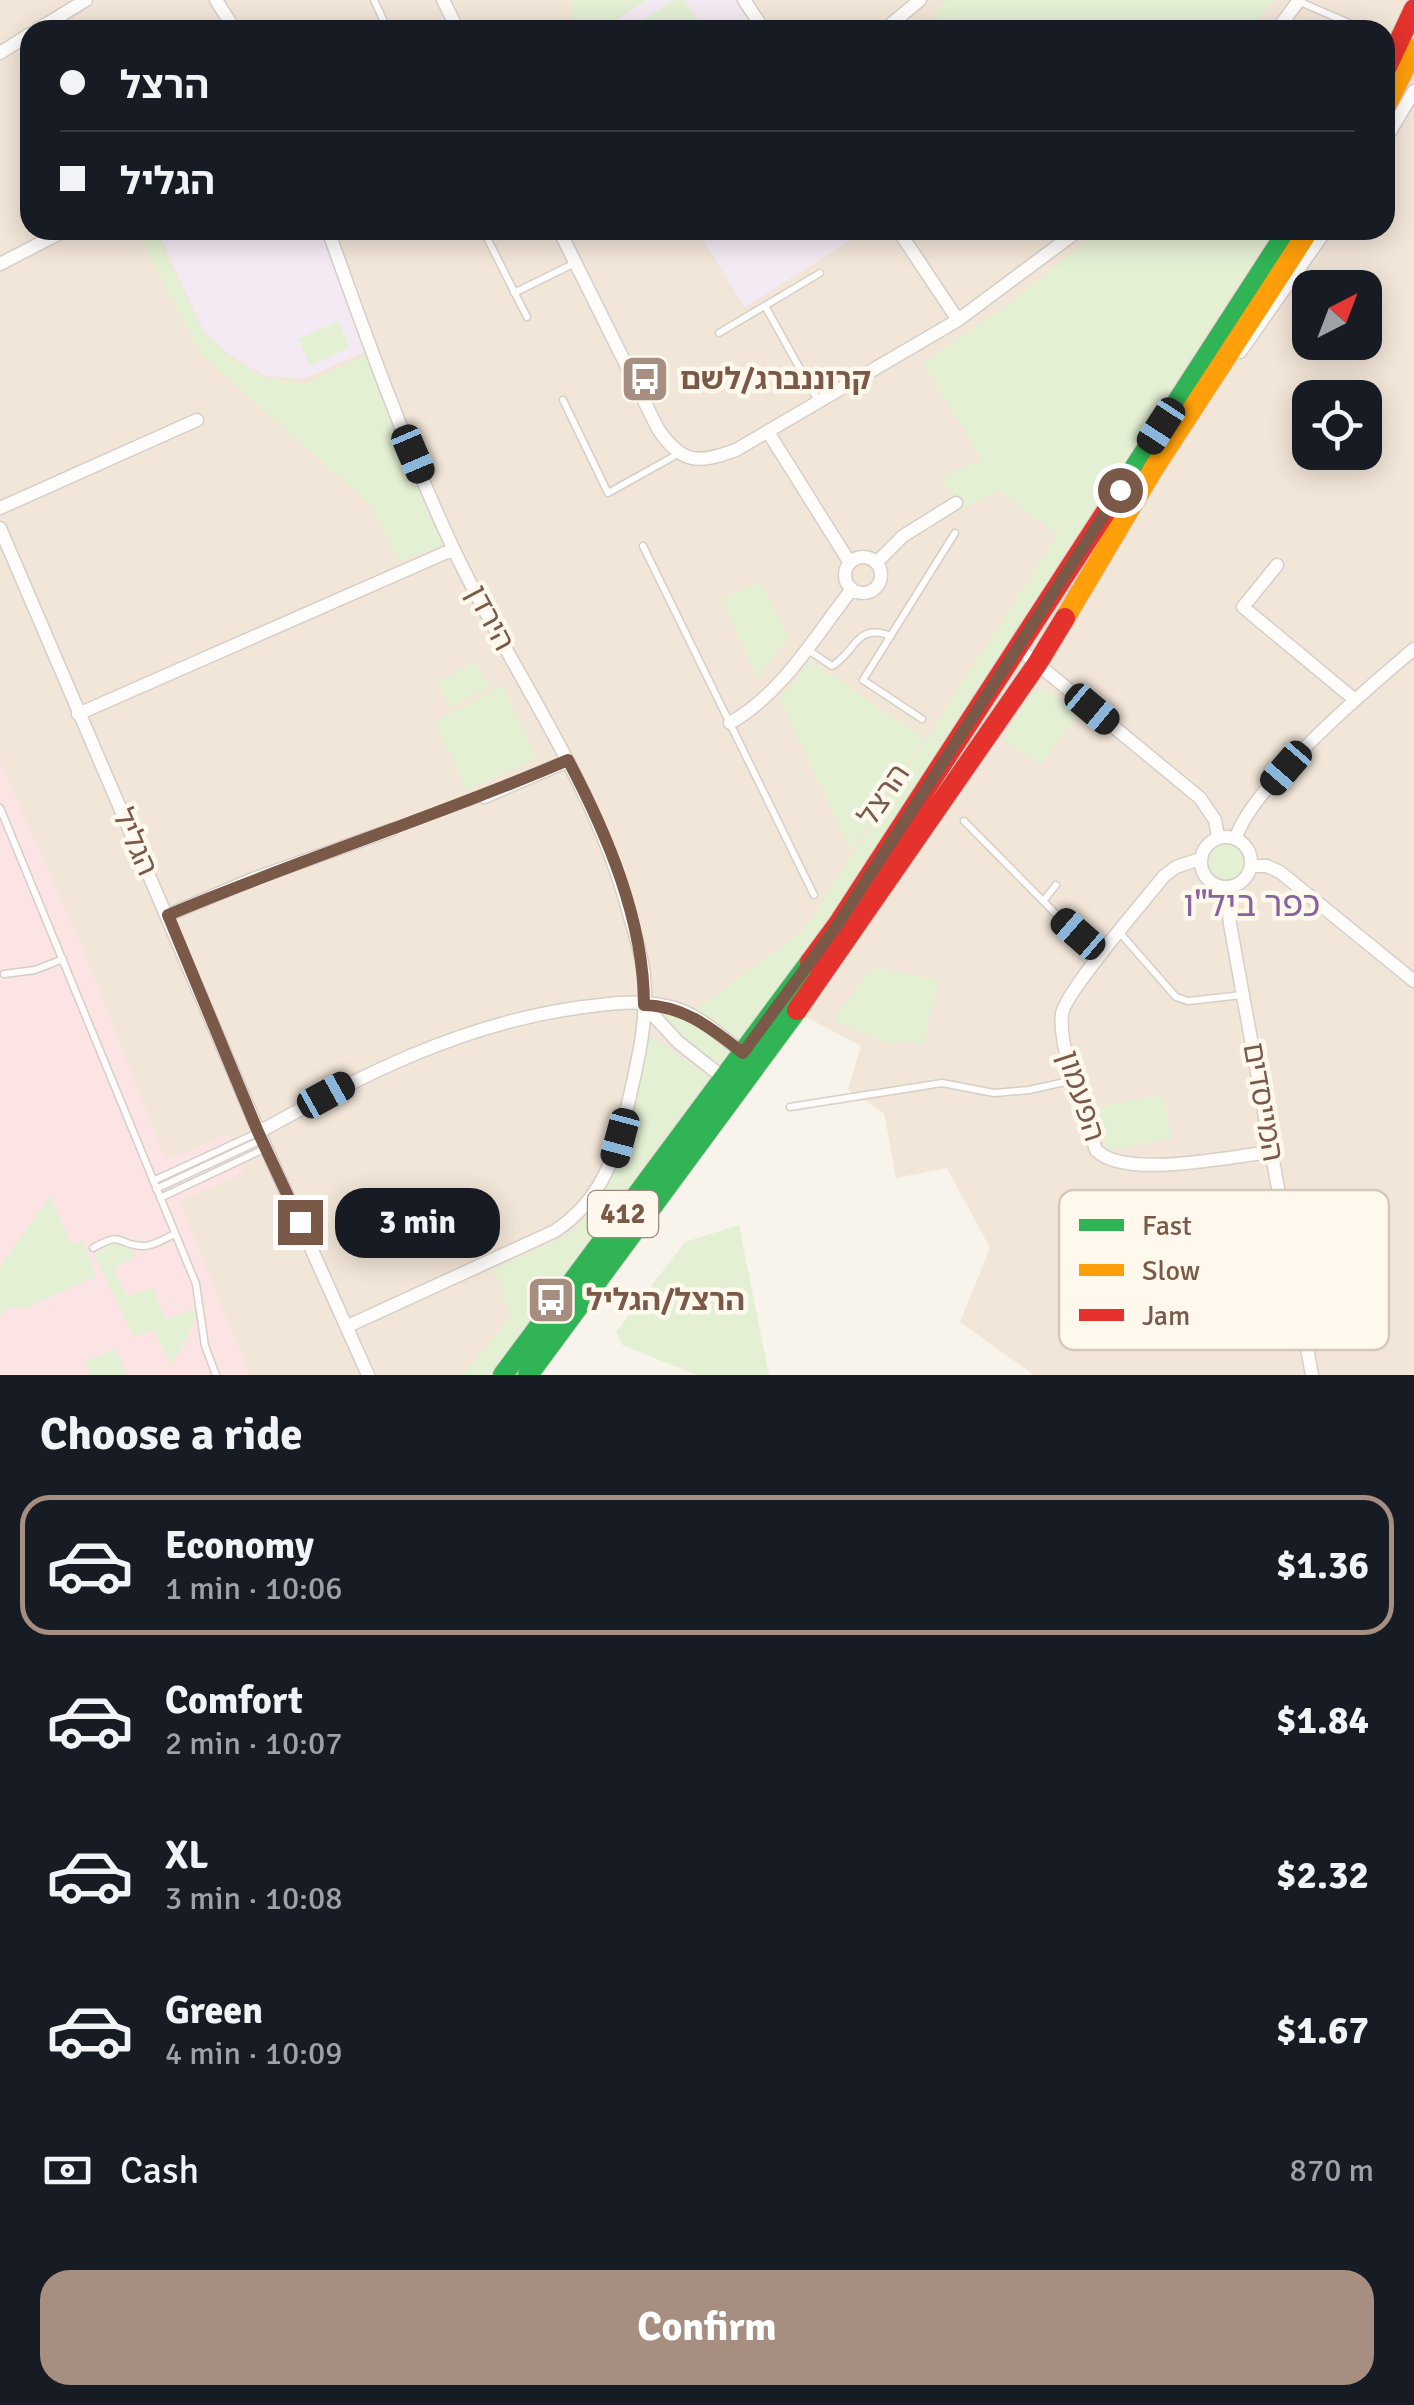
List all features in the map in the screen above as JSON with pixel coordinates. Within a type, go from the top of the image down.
[{"type":"main road","points":[[1395,49],[1414,9]]},
{"type":"main road","points":[[1395,88],[1414,49]]},
{"type":"main road","name":"הרצל","points":[[503,1375],[838,924],[1281,240]]},
{"type":"main road","name":"הרצל","points":[[528,1375],[759,1065],[1037,664],[1206,385],[1302,240]]},
{"type":"street","points":[[53,20],[86,0]]},
{"type":"street","points":[[896,20],[920,0]]},
{"type":"street","points":[[1395,123],[1414,91]]},
{"type":"street","points":[[0,264],[47,240]]},
{"type":"street","name":"הירדן","points":[[332,240],[387,392],[454,549],[598,819],[622,886],[644,974],[643,1039],[614,1159],[600,1188],[583,1210],[555,1230],[348,1326]]},
{"type":"street","points":[[563,240],[658,430],[678,454],[694,458],[736,450],[768,432],[958,320],[1066,240]]},
{"type":"street","points":[[905,240],[958,320]]},
{"type":"street","points":[[1206,385],[1219,376],[1259,328],[1319,240]]},
{"type":"street","points":[[0,508],[198,420]]},
{"type":"street","points":[[768,432],[850,564]]},
{"type":"street","points":[[876,562],[903,536],[956,503]]},
{"type":"street","name":"הגליל","points":[[0,528],[262,1140],[368,1375]]},
{"type":"street","points":[[78,714],[454,549]]},
{"type":"street","points":[[866,558],[876,562],[881,573],[878,584],[865,593],[852,589],[846,574],[850,564],[866,558]]},
{"type":"street","points":[[1277,565],[1243,607],[1355,700]]},
{"type":"street","points":[[730,723],[762,703],[852,589]]},
{"type":"street","points":[[1018,648],[1200,798],[1215,820],[1218,838]]},
{"type":"street","points":[[1236,838],[1240,823],[1263,796],[1355,700],[1414,649]]},
{"type":"street","points":[[484,797],[568,760]]},
{"type":"street","points":[[168,915],[253,878],[391,830]]},
{"type":"street","points":[[1218,838],[1236,838],[1248,848],[1251,866],[1243,881],[1226,888],[1211,883],[1200,859],[1204,848],[1218,838]]},
{"type":"street","name":"הפעמון","points":[[1200,859],[1176,867],[1164,876],[1102,954],[1062,1009],[1062,1039],[1096,1150],[1106,1160],[1142,1166],[1272,1152]]},
{"type":"street","points":[[1251,866],[1267,866],[1280,872],[1414,981]]},
{"type":"street","name":"המייסדים","points":[[1226,888],[1279,1190]]},
{"type":"street","points":[[262,1140],[360,1076],[445,1042],[503,1023],[608,1002],[666,1006],[687,1014],[743,1053]]},
{"type":"street","points":[[644,1005],[678,1042],[725,1079]]},
{"type":"street","name":"המייסדים","points":[[1308,1350],[1312,1375]]},
{"type":"lane","points":[[1298,0],[1343,20]]},
{"type":"lane","points":[[488,240],[526,317]]},
{"type":"lane","points":[[514,292],[575,263]]},
{"type":"lane","points":[[719,333],[820,273]]},
{"type":"lane","points":[[765,306],[819,402]]},
{"type":"lane","points":[[563,400],[608,493],[678,454]]},
{"type":"lane","points":[[922,719],[863,680],[955,533]]},
{"type":"lane","points":[[643,546],[814,895]]},
{"type":"lane","points":[[806,648],[832,666],[866,633],[878,631],[891,636]]},
{"type":"lane","points":[[391,830],[484,797]]},
{"type":"lane","points":[[0,808],[200,1298],[205,1346],[216,1375]]},
{"type":"lane","points":[[964,820],[1102,954]]},
{"type":"lane","points":[[1044,900],[1056,884]]},
{"type":"lane","points":[[1120,932],[1176,997],[1188,1001],[1244,996]]},
{"type":"lane","points":[[4,974],[35,970],[62,960]]},
{"type":"lane","points":[[790,1107],[942,1083],[994,1093],[1075,1080]]},
{"type":"lane","points":[[155,1185],[215,1152],[262,1140]]},
{"type":"lane","points":[[155,1185],[262,1140]]},
{"type":"lane","points":[[160,1198],[262,1140]]},
{"type":"lane","points":[[213,1162],[215,1152]]},
{"type":"lane","points":[[93,1248],[110,1238],[148,1246],[175,1234]]},
{"type":"shaded area","points":[[0,0],[1414,0],[1414,1375],[1034,1375],[960,1322],[990,1248],[947,1168],[896,1178],[884,1113],[848,1090],[861,1046],[806,1017],[539,1375],[0,1375]]},
{"type":"shaded area","points":[[646,0],[743,0],[756,20],[615,20]]},
{"type":"shaded area","points":[[162,240],[326,240],[365,352],[303,379],[264,375],[232,356],[204,332]]},
{"type":"shaded area","points":[[702,240],[851,240],[745,307]]},
{"type":"shaded area","points":[[0,761],[83,948],[166,1160],[228,1134],[245,1172],[180,1201],[250,1375],[0,1375]]},
{"type":"green space","points":[[571,0],[647,0],[616,20],[571,20]]},
{"type":"green space","points":[[673,0],[685,0],[698,20],[643,20]]},
{"type":"green space","points":[[946,0],[1273,0],[1258,20],[939,20],[935,13]]},
{"type":"green space","points":[[141,240],[160,240],[204,333],[232,358],[264,378],[304,384],[369,354],[445,544],[399,561],[371,505],[201,354]]},
{"type":"green space","points":[[1088,240],[1267,240],[828,923],[741,1041],[695,1010],[804,930],[1070,515],[1056,533],[998,491],[959,511],[942,478],[982,459],[923,363],[1006,306]]},
{"type":"green space","points":[[338,321],[350,347],[310,366],[298,339]]},
{"type":"green space","points":[[761,582],[789,638],[757,677],[721,599]]},
{"type":"green space","points":[[810,660],[924,739],[851,851],[780,699]]},
{"type":"green space","points":[[475,662],[489,686],[451,707],[437,683]]},
{"type":"green space","points":[[503,685],[536,759],[466,790],[435,722]]},
{"type":"green space","points":[[1046,689],[1079,714],[1040,765],[1003,739],[1033,691]]},
{"type":"green space","points":[[1226,843],[1239,849],[1245,862],[1239,875],[1226,881],[1213,875],[1207,862],[1213,849]]},
{"type":"green space","points":[[872,967],[939,980],[923,1043],[884,1041],[833,1020]]},
{"type":"green space","points":[[670,1011],[686,1017],[739,1053],[722,1072],[668,1030],[662,1019]]},
{"type":"green space","points":[[649,1035],[715,1080],[493,1375],[463,1375],[511,1316],[493,1269],[570,1232],[589,1215],[604,1193],[626,1142]]},
{"type":"green space","points":[[1163,1095],[1172,1138],[1107,1150],[1098,1107]]},
{"type":"green space","points":[[50,1195],[71,1244],[83,1241],[96,1276],[28,1307],[4,1309],[0,1316],[0,1267]]},
{"type":"green space","points":[[739,1225],[769,1375],[697,1375],[622,1345],[616,1332],[685,1242]]},
{"type":"green space","points":[[112,1243],[123,1244],[136,1255],[113,1269],[128,1297],[152,1287],[166,1320],[195,1308],[195,1322],[172,1366],[153,1330],[134,1337],[94,1255]]},
{"type":"green space","points":[[115,1349],[127,1375],[90,1375],[85,1362]]},
{"type":"traffic: fast","points":[[1109,507],[1282,240]]},
{"type":"traffic: fast","points":[[503,1375],[810,962]]},
{"type":"traffic: fast","points":[[528,1375],[797,1010]]},
{"type":"traffic: slow","points":[[1395,88],[1414,49]]},
{"type":"traffic: slow","points":[[1065,618],[1154,468],[1302,240]]},
{"type":"traffic: jam","points":[[1395,50],[1414,9]]},
{"type":"traffic: jam","points":[[810,962],[1109,507]]},
{"type":"traffic: jam","points":[[797,1010],[1065,618]]},
{"type":"place","name":"קרוננברג/לשם","points":[[645,379]]},
{"type":"place","name":"הרצל/הגליל","points":[[551,1300]]},
{"type":"district","name":"כפר ביל\"ו","points":[[1252,904]]},
{"type":"route","points":[[300,1222],[258,1132],[168,915],[253,878],[484,797],[568,760],[598,819],[622,886],[644,974],[644,1005],[666,1006],[687,1014],[743,1053],[838,924],[1120,490]]}]
